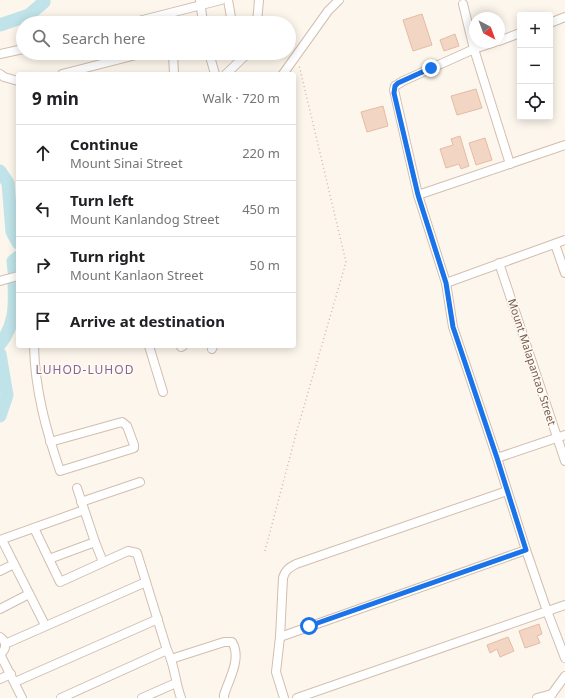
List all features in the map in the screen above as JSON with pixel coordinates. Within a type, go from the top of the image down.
[{"type":"street","points":[[154,16],[200,2],[221,0]]},
{"type":"street","points":[[228,0],[231,16]]},
{"type":"street","points":[[258,16],[260,0]]},
{"type":"street","points":[[296,55],[336,1]]},
{"type":"street","points":[[200,2],[202,16]]},
{"type":"street","points":[[463,4],[474,49],[510,164]]},
{"type":"street","points":[[553,22],[565,17]]},
{"type":"street","points":[[505,39],[517,34]]},
{"type":"street","points":[[477,48],[403,81],[395,86],[394,93],[418,195],[446,283],[453,327],[508,491],[526,550],[565,658]]},
{"type":"street","points":[[0,54],[16,51]]},
{"type":"street","points":[[70,72],[117,60]]},
{"type":"street","points":[[173,60],[174,72]]},
{"type":"street","points":[[211,60],[214,72]]},
{"type":"street","points":[[228,72],[237,60]]},
{"type":"street","points":[[284,72],[293,60]]},
{"type":"street","points":[[0,74],[4,77],[16,80]]},
{"type":"street","points":[[418,195],[565,145]]},
{"type":"street","points":[[446,283],[565,240]]},
{"type":"street","points":[[555,244],[565,273]]},
{"type":"street","name":"Mount Malapantao Street","points":[[500,263],[561,436],[565,461]]},
{"type":"street","points":[[0,281],[16,277]]},
{"type":"street","points":[[34,348],[38,392],[50,442],[60,472],[131,449],[134,445],[127,426],[122,422],[50,442]]},
{"type":"street","points":[[150,348],[163,392]]},
{"type":"street","points":[[497,458],[561,436]]},
{"type":"street","points":[[81,502],[140,482]]},
{"type":"street","points":[[77,488],[103,562]]},
{"type":"street","points":[[284,698],[276,672],[280,637],[283,578],[287,569],[296,564],[508,491]]},
{"type":"street","points":[[45,625],[1,540],[84,510]]},
{"type":"street","points":[[34,528],[60,582],[128,551],[137,553],[171,659],[181,698]]},
{"type":"street","points":[[49,559],[95,542]]},
{"type":"street","points":[[280,637],[526,550]]},
{"type":"street","points":[[0,571],[14,564]]},
{"type":"street","points":[[22,698],[0,654],[4,650],[3,641],[45,625],[146,582]]},
{"type":"street","points":[[0,609],[29,594]]},
{"type":"street","points":[[297,698],[565,606]]},
{"type":"street","points":[[15,682],[158,618]]},
{"type":"street","points":[[171,659],[224,642],[232,642],[236,648],[236,658],[222,697]]},
{"type":"street","points":[[61,698],[167,650]]},
{"type":"street","points":[[0,679],[11,674]]},
{"type":"street","points":[[537,698],[551,696],[565,676]]},
{"type":"street","points":[[142,698],[176,683]]},
{"type":"path","points":[[265,551],[296,434],[346,262],[296,55]]},
{"type":"building","points":[[422,14],[432,45],[413,51],[403,20]]},
{"type":"building","points":[[455,34],[459,46],[444,51],[440,40]]},
{"type":"building","points":[[476,89],[482,108],[457,115],[451,96]]},
{"type":"building","points":[[383,106],[388,126],[367,132],[361,112]]},
{"type":"building","points":[[460,136],[469,166],[461,169],[459,164],[446,168],[440,149],[453,145],[451,139]]},
{"type":"building","points":[[485,138],[492,160],[476,165],[469,143]]},
{"type":"building","points":[[539,624],[542,634],[537,636],[540,643],[525,648],[519,631]]},
{"type":"building","points":[[508,637],[514,651],[500,657],[497,649],[490,653],[487,645]]},
{"type":"waterway","points":[[26,16],[44,2],[43,0]]},
{"type":"waterway","points":[[0,25],[16,19]]},
{"type":"waterway","points":[[0,171],[8,183],[12,232],[16,239]]},
{"type":"waterway","points":[[14,271],[13,261],[16,259]]},
{"type":"waterway","points":[[0,344],[9,330],[13,316],[14,284]]},
{"type":"waterway","points":[[0,354],[7,395],[0,416]]},
{"type":"district","name":"LUHOD-LUHOD","points":[[85,370]]},
{"type":"route","points":[[309,626],[526,550],[453,327],[446,283],[418,195],[394,93],[395,86],[398,83],[431,68]]}]
